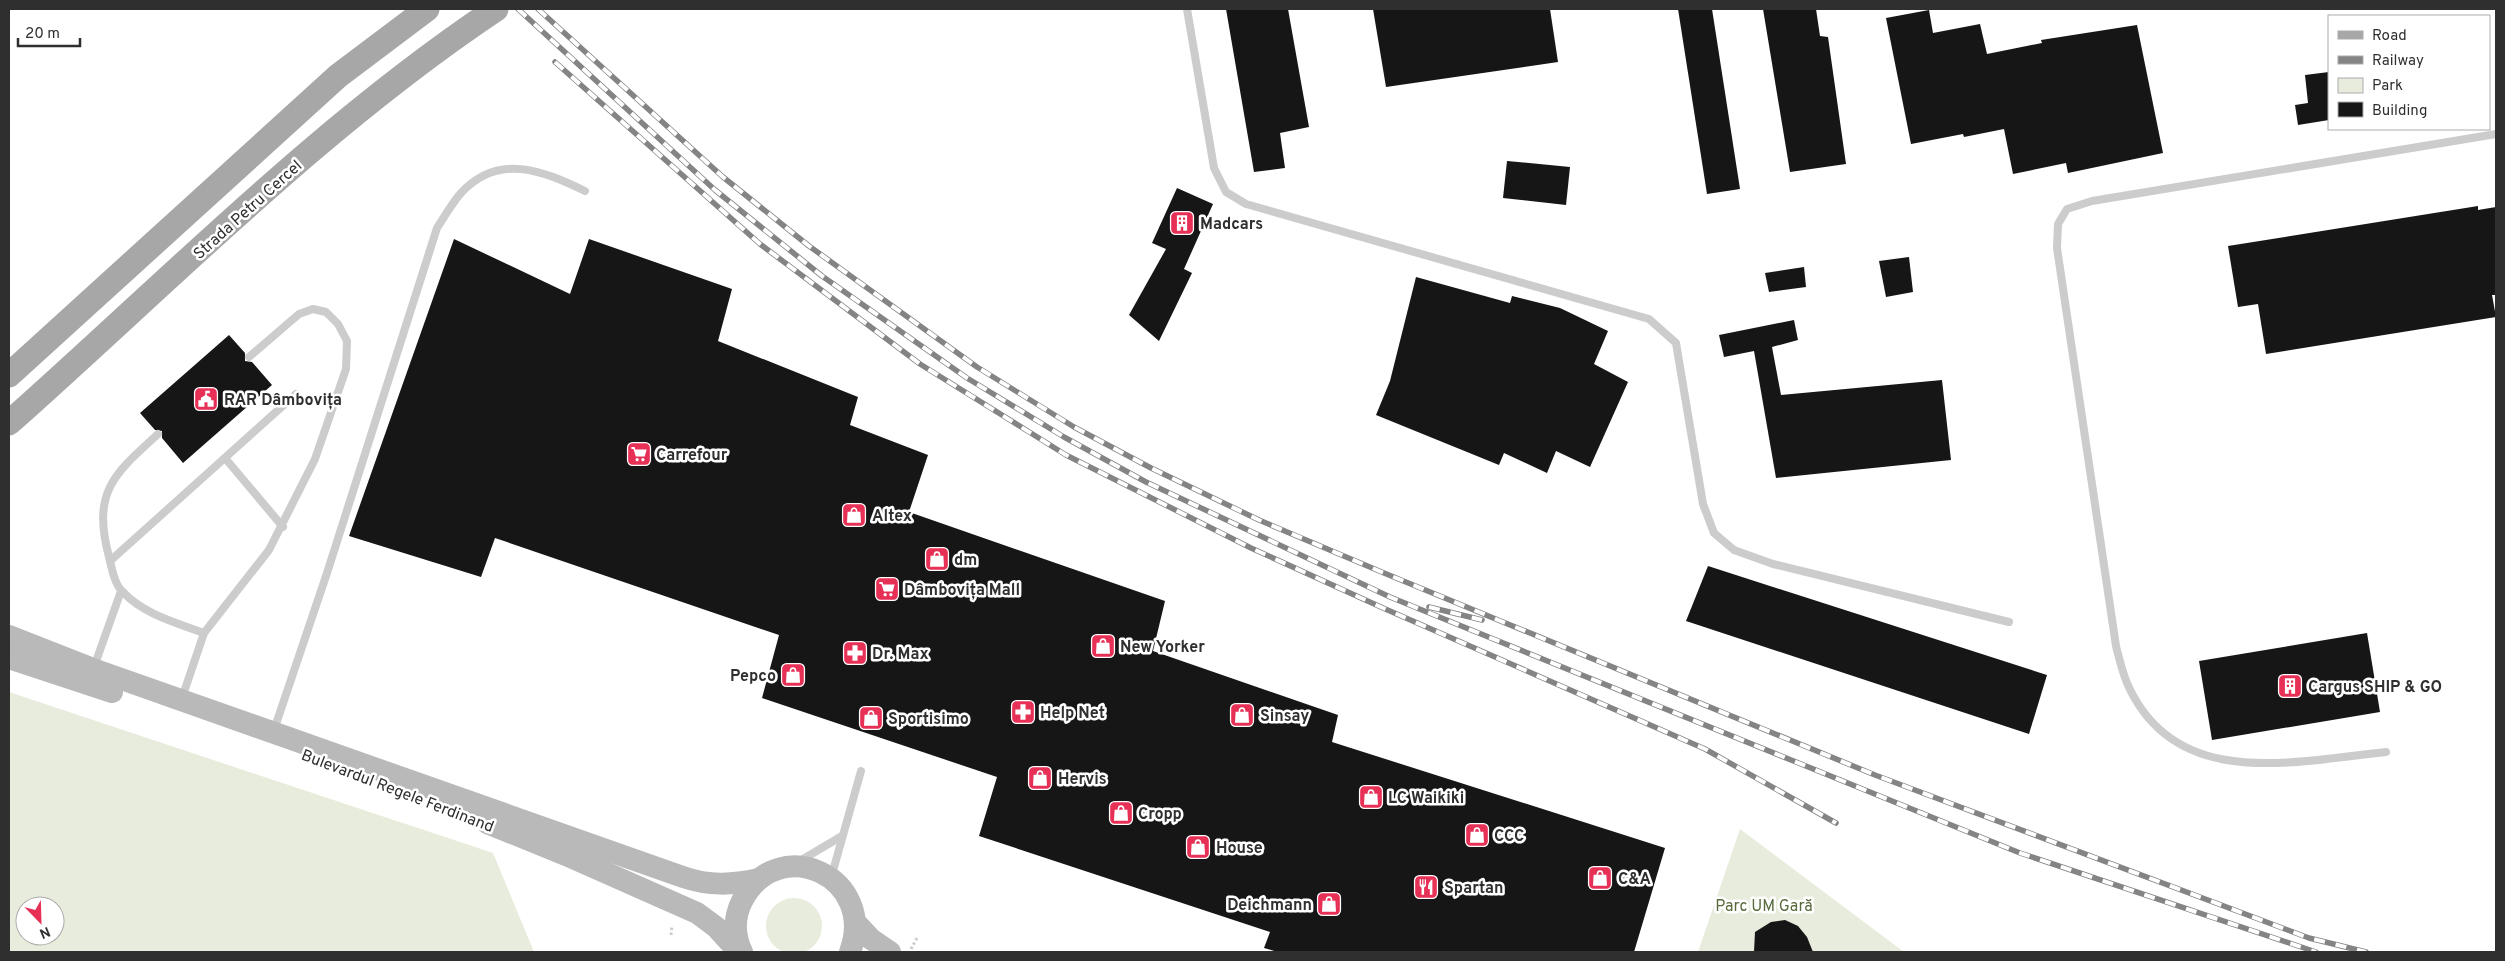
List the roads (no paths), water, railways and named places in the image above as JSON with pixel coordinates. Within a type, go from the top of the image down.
[{"type":"main road","points":[[9,374],[338,76],[427,9]]},
{"type":"main road","name":"Strada Petru Cercel","points":[[9,423],[364,105],[436,49],[496,9]]},
{"type":"main road","name":"Bulevardul Regele Ferdinand","points":[[9,636],[93,670],[182,699],[688,879],[715,884],[733,884],[759,879]]},
{"type":"main road","name":"Bulevardul Regele Ferdinand","points":[[9,658],[372,777],[566,855],[697,913],[716,928],[740,952]]},
{"type":"main road","name":"Bulevardul Regele Ferdinand","points":[[740,952],[735,925],[738,908],[748,890],[759,879],[773,871],[788,867],[818,870],[831,878],[844,890],[852,906],[856,923],[850,952]]},
{"type":"main road","name":"Bulevardul Regele Ferdinand","points":[[856,923],[871,939],[890,952]]},
{"type":"lane","points":[[1187,9],[1214,168],[1226,192],[1246,204],[1649,319],[1676,343],[1703,504],[1714,533],[1734,550],[1773,564],[2009,622]]},
{"type":"lane","points":[[2386,752],[2268,764],[2224,761],[2197,753],[2177,742],[2147,718],[2126,682],[2116,646],[2057,248],[2058,224],[2067,209],[2092,201],[2496,134]]},
{"type":"lane","points":[[273,732],[327,573],[437,228],[462,193],[483,176],[505,168],[528,168],[555,177],[584,192]]},
{"type":"lane","points":[[182,699],[204,633],[269,550],[283,527],[315,459],[346,368],[347,341],[338,324],[326,312],[314,309],[299,314],[248,357]]},
{"type":"lane","points":[[110,562],[296,394]]},
{"type":"lane","points":[[158,434],[127,462],[113,480],[102,508],[102,532],[110,562],[121,591],[158,615],[204,633]]},
{"type":"lane","points":[[225,458],[283,527]]},
{"type":"lane","points":[[93,670],[121,591]]},
{"type":"lane","points":[[831,878],[861,771]]},
{"type":"lane","points":[[788,867],[842,836]]},
{"type":"railway","points":[[518,9],[715,190],[822,276],[967,378],[1064,437],[1146,482],[1390,597],[2020,853],[2316,952]]},
{"type":"railway","points":[[538,9],[723,177],[809,246],[977,367],[1074,427],[1151,468],[1259,520],[1875,775],[2309,938],[2366,952]]},
{"type":"railway","points":[[555,62],[760,244],[920,364],[1066,455],[1251,548],[1705,749],[1836,823]]},
{"type":"railway","points":[[1429,607],[1482,620]]},
{"type":"place","name":"Madcars","points":[[1182,223]]},
{"type":"place","name":"RAR Dâmbovița","points":[[206,399]]},
{"type":"place","name":"Carrefour","points":[[639,454]]},
{"type":"place","name":"Altex","points":[[854,515]]},
{"type":"place","name":"dm","points":[[937,559]]},
{"type":"place","name":"Dâmbovița Mall","points":[[887,589]]},
{"type":"place","name":"New Yorker","points":[[1103,646]]},
{"type":"place","name":"Dr. Max","points":[[855,653]]},
{"type":"place","name":"Pepco","points":[[793,675]]},
{"type":"place","name":"Cargus SHIP & GO","points":[[2290,686]]},
{"type":"place","name":"Help Net","points":[[1023,712]]},
{"type":"place","name":"Sinsay","points":[[1242,715]]},
{"type":"place","name":"Sportisimo","points":[[871,718]]},
{"type":"place","name":"Hervis","points":[[1040,778]]},
{"type":"place","name":"LC Waikiki","points":[[1371,797]]},
{"type":"place","name":"Cropp","points":[[1121,813]]},
{"type":"place","name":"CCC","points":[[1477,835]]},
{"type":"place","name":"House","points":[[1198,847]]},
{"type":"place","name":"C&A","points":[[1600,878]]},
{"type":"place","name":"Spartan","points":[[1426,887]]},
{"type":"place","name":"Deichmann","points":[[1329,904]]},
{"type":"park label","name":"Parc UM Gară","points":[[1764,905]]}]
